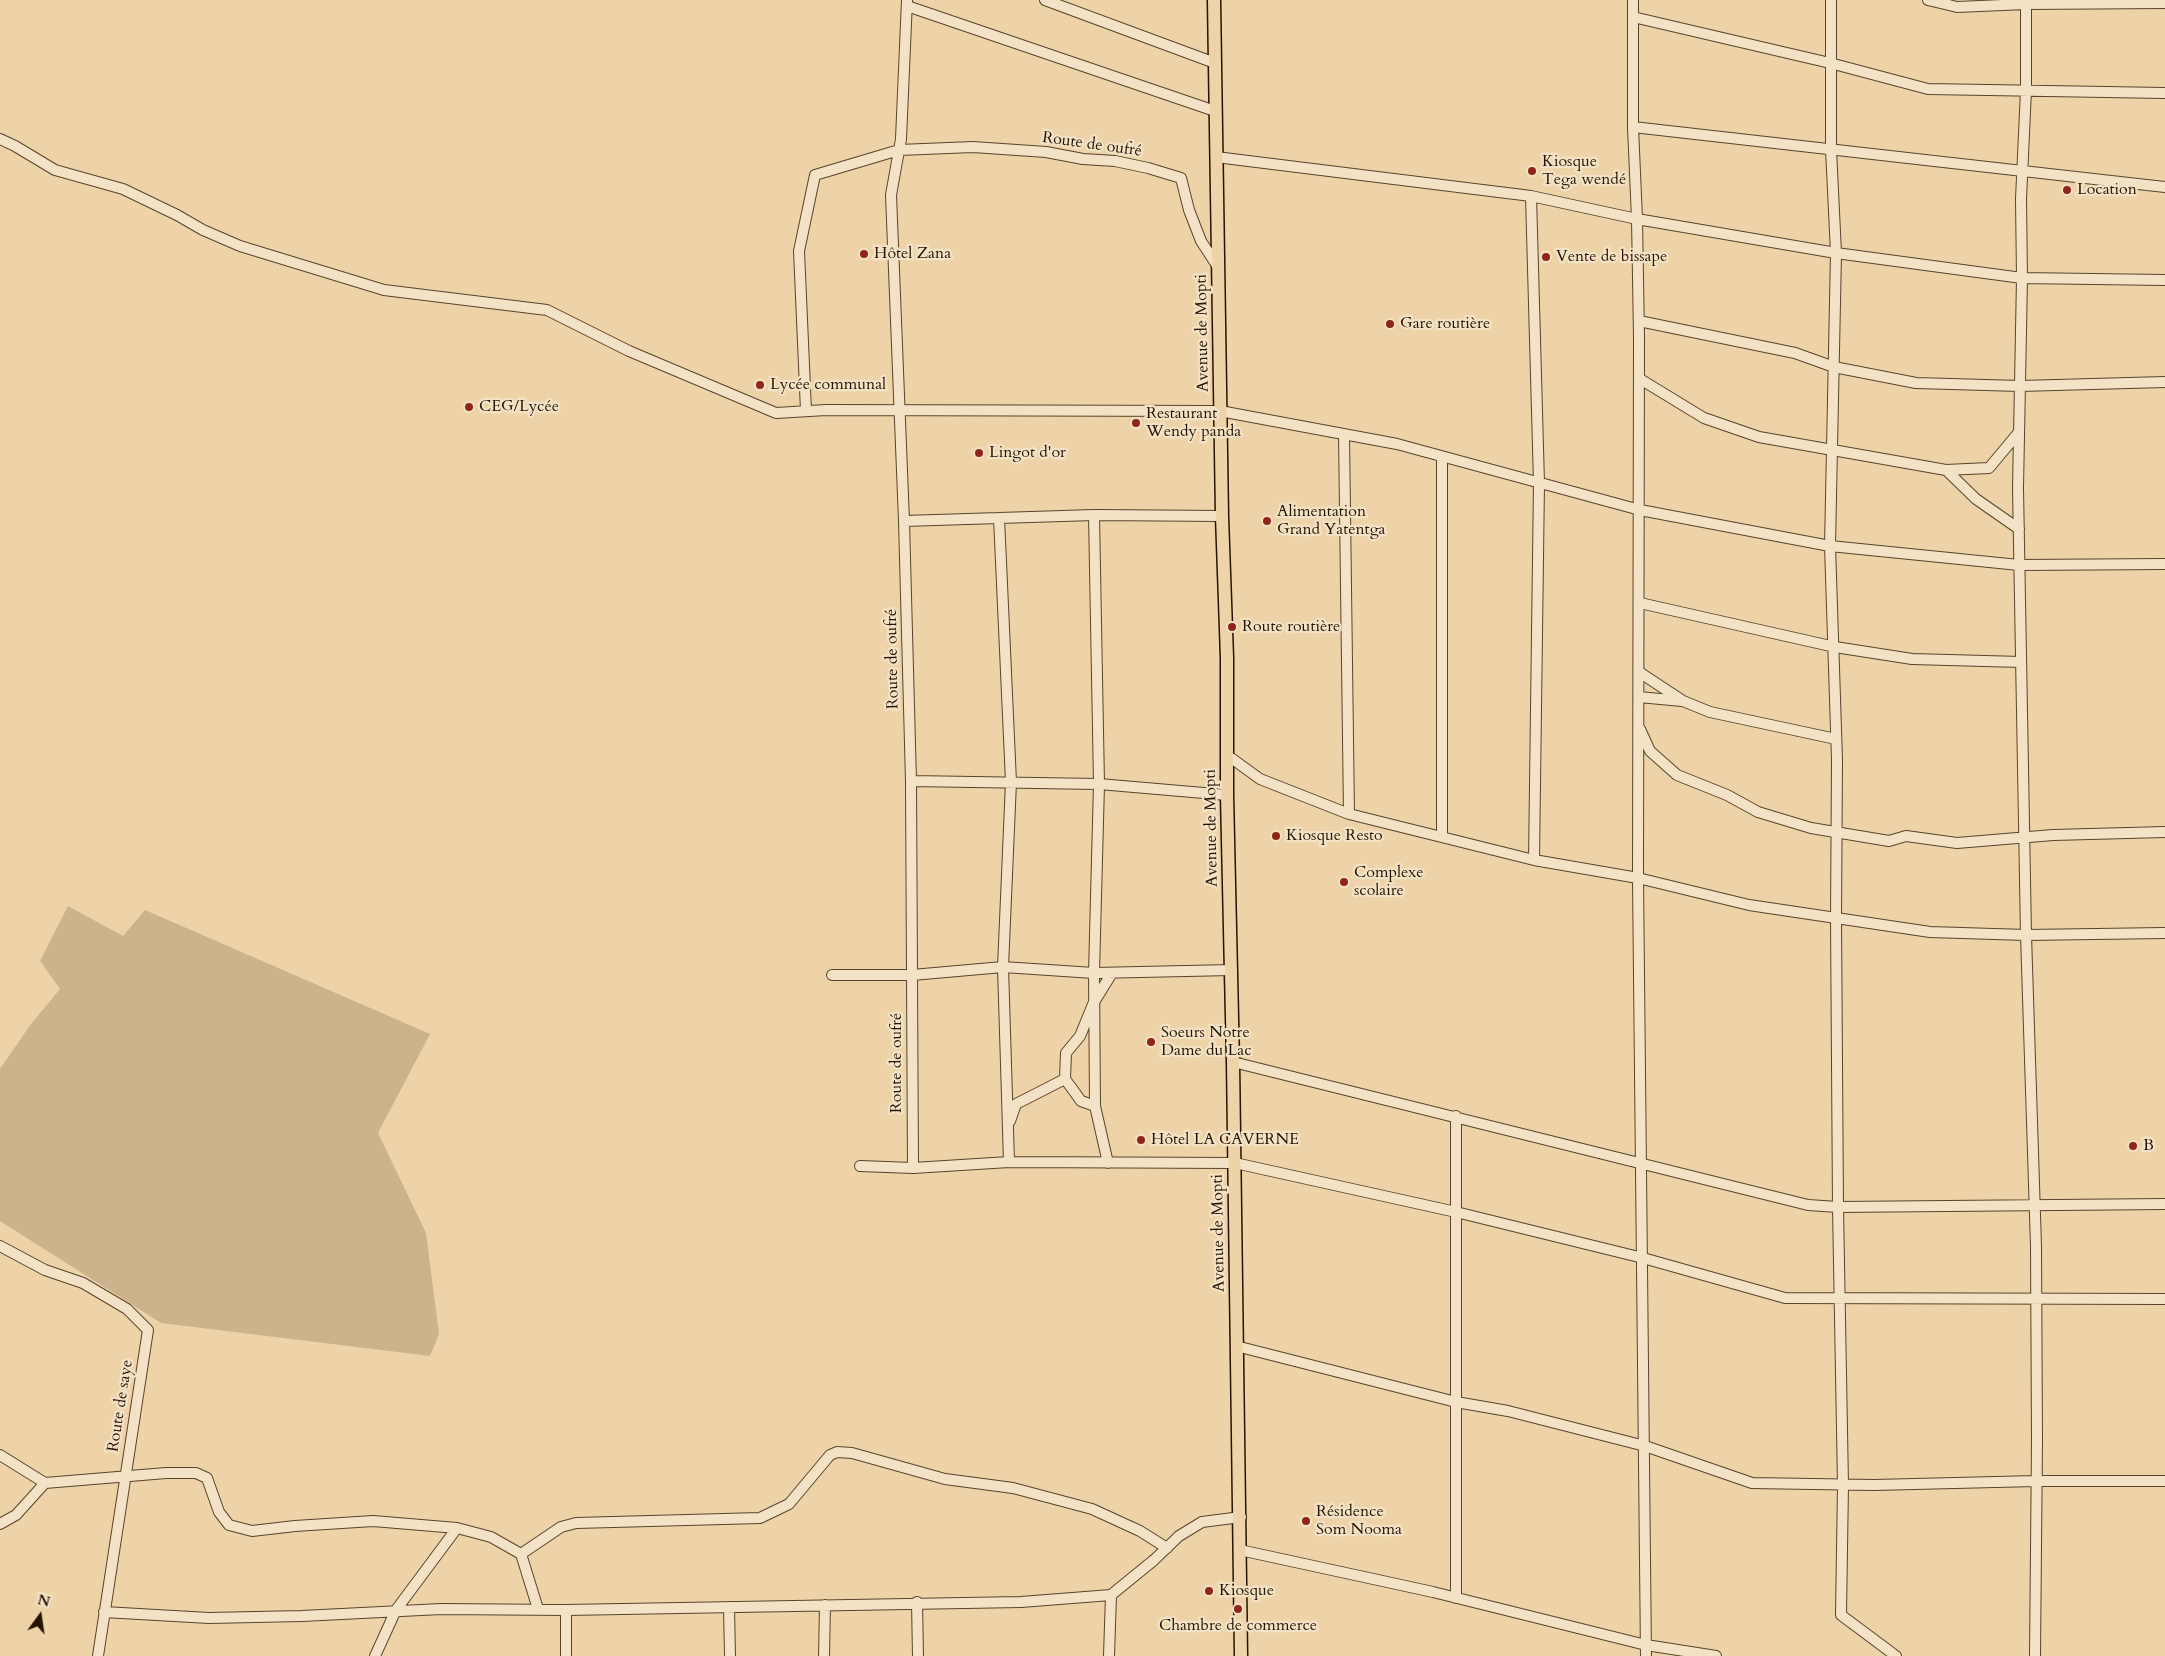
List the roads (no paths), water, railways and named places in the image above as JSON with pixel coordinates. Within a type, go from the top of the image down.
[{"type":"main road","name":"Avenue de Mopti","points":[[1214,0],[1222,516],[1227,658],[1227,795],[1234,1062],[1236,1346],[1241,1517],[1241,1656]]},
{"type":"street","points":[[1045,0],[1215,63]]},
{"type":"street","points":[[1633,0],[1632,127],[1637,218],[1640,379],[1638,878],[1646,1656]]},
{"type":"street","points":[[1832,0],[1830,63],[1831,149],[1836,253],[1830,546],[1835,647],[1836,739],[1838,1207],[1843,1485],[1841,1615],[1896,1656]]},
{"type":"street","points":[[1928,0],[1956,7],[2026,2],[2165,3]]},
{"type":"street","points":[[2026,2],[2026,90],[2021,199],[2019,565],[2026,935],[2036,1300],[2035,1656]]},
{"type":"street","points":[[907,3],[1215,111]]},
{"type":"street","name":"Route de oufré","points":[[907,3],[905,82],[899,150],[891,195],[904,521],[911,781],[913,1168]]},
{"type":"street","points":[[1633,17],[1830,63],[1928,89],[2165,93]]},
{"type":"street","points":[[1632,127],[2165,187]]},
{"type":"street","points":[[0,139],[55,170],[123,189],[177,215],[202,230],[240,246],[384,290],[547,310],[629,351],[776,413],[899,410],[1220,411],[1397,444],[1640,510],[1830,546],[2019,565],[2165,564]]},
{"type":"street","name":"Route de oufré","points":[[806,411],[799,251],[815,175],[899,150],[973,147],[1046,152],[1084,159],[1115,161],[1181,178],[1189,210],[1201,241],[1218,267]]},
{"type":"street","points":[[1216,157],[1531,196],[1637,218],[1836,253],[2022,278],[2165,280]]},
{"type":"street","points":[[1531,196],[1539,483],[1534,860]]},
{"type":"street","points":[[1639,321],[1795,353],[1834,367],[1916,383],[2020,386],[2165,382]]},
{"type":"street","points":[[1640,379],[1704,418],[1759,437],[1946,470],[1988,468],[2019,432]]},
{"type":"street","points":[[1344,434],[1349,814]]},
{"type":"street","points":[[1442,457],[1442,837]]},
{"type":"street","points":[[1946,470],[1976,499],[2019,529]]},
{"type":"street","points":[[904,521],[1094,515],[1222,516]]},
{"type":"street","points":[[1094,515],[1098,784],[1094,973],[1095,1106],[1108,1162]]},
{"type":"street","points":[[999,518],[1012,782],[1003,967],[1009,1162]]},
{"type":"street","points":[[1640,603],[1835,647],[1912,658],[2021,662]]},
{"type":"street","points":[[1639,672],[1683,701],[1710,712],[1836,739]]},
{"type":"street","points":[[1639,698],[1683,701]]},
{"type":"street","points":[[1639,726],[1650,751],[1677,775],[1727,795],[1758,812],[1811,828],[1889,841],[1906,836],[1957,843],[2024,837],[2165,832]]},
{"type":"street","points":[[1227,755],[1260,779],[1349,814],[1534,860],[1638,878],[1749,905],[1930,932],[2026,935],[2165,932]]},
{"type":"street","points":[[911,781],[1098,784],[1227,795]]},
{"type":"street","points":[[832,975],[912,975],[1003,967],[1094,973],[1232,970]]},
{"type":"street","points":[[1095,1106],[1081,1101],[1065,1079],[1066,1053],[1080,1036],[1094,1002],[1112,973]]},
{"type":"street","points":[[1234,1062],[1808,1205],[1838,1207],[2165,1204]]},
{"type":"street","points":[[1008,1126],[1016,1104],[1065,1079]]},
{"type":"street","points":[[1456,1116],[1456,1598]]},
{"type":"street","points":[[860,1166],[913,1168],[1009,1162],[1235,1163],[1456,1212],[1643,1258],[1784,1298],[2165,1299]]},
{"type":"street","name":"Route de saye","points":[[0,1246],[45,1270],[90,1288],[127,1309],[148,1330],[98,1656]]},
{"type":"street","points":[[1236,1346],[1456,1402],[1508,1411],[1645,1446],[1752,1483],[1843,1485],[2036,1481],[2165,1481]]},
{"type":"street","points":[[521,1554],[561,1527],[576,1523],[760,1518],[789,1504],[830,1455],[837,1452],[852,1453],[945,1479],[1013,1488],[1092,1509],[1140,1532],[1167,1548]]},
{"type":"street","points":[[0,1454],[44,1483],[166,1472],[196,1473],[207,1478],[220,1512],[229,1525],[252,1531],[373,1521],[457,1528],[491,1537],[521,1554],[538,1609]]},
{"type":"street","points":[[0,1524],[16,1515],[44,1483]]},
{"type":"street","points":[[104,1612],[209,1618],[302,1616],[396,1610],[566,1610],[917,1602],[1021,1602],[1110,1595],[1179,1536],[1202,1522],[1241,1517]]},
{"type":"street","points":[[375,1656],[396,1610],[457,1528]]},
{"type":"street","points":[[1240,1550],[1456,1598],[1646,1645],[1716,1656]]},
{"type":"street","points":[[1109,1656],[1110,1595]]},
{"type":"street","points":[[917,1602],[918,1656]]},
{"type":"street","points":[[824,1604],[824,1656]]},
{"type":"street","points":[[729,1607],[730,1656]]},
{"type":"street","points":[[566,1610],[566,1656]]},
{"type":"place","name":"Kiosque Tega wendé","points":[[1532,171]]},
{"type":"place","name":"Location","points":[[2067,190]]},
{"type":"place","name":"Hôtel Zana","points":[[864,254]]},
{"type":"place","name":"Vente de bissape","points":[[1546,257]]},
{"type":"place","name":"Gare routière","points":[[1390,324]]},
{"type":"place","name":"Lycée communal","points":[[760,385]]},
{"type":"place","name":"CEG/Lycée","points":[[469,407]]},
{"type":"place","name":"Restaurant Wendy panda","points":[[1136,423]]},
{"type":"place","name":"Lingot d'or","points":[[979,453]]},
{"type":"place","name":"Alimentation Grand Yatentga","points":[[1267,521]]},
{"type":"place","name":"Route routière","points":[[1232,627]]},
{"type":"place","name":"Kiosque Resto","points":[[1276,836]]},
{"type":"place","name":"Complexe scolaire","points":[[1344,882]]},
{"type":"place","name":"Soeurs Notre Dame du Lac","points":[[1151,1042]]},
{"type":"place","name":"Hôtel LA CAVERNE","points":[[1141,1140]]},
{"type":"place","name":"B","points":[[2133,1146]]},
{"type":"place","name":"Résidence Som Nooma","points":[[1306,1521]]},
{"type":"place","name":"Kiosque","points":[[1209,1591]]},
{"type":"place","name":"Chambre de commerce","points":[[1238,1609]]}]
